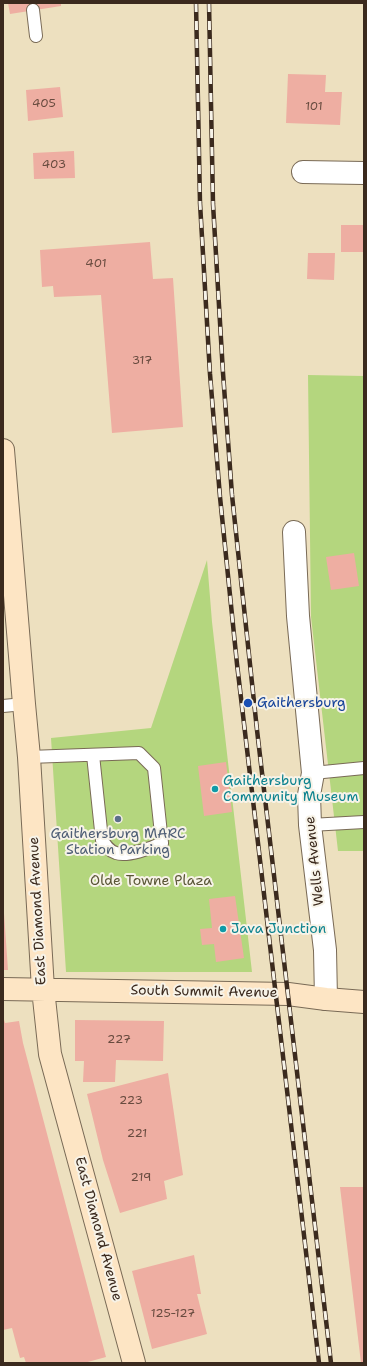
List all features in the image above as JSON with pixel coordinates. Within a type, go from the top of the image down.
[{"type":"street","points":[[303,172],[364,173]]},
{"type":"street","name":"East Diamond Avenue","points":[[3,450],[13,705],[29,757],[43,989],[50,1054],[134,1363]]},
{"type":"street","name":"Wells Avenue","points":[[294,532],[298,616],[313,772],[309,795],[310,825],[325,950],[326,999]]},
{"type":"street","name":"South Summit Avenue","points":[[3,989],[288,994],[364,1002]]},
{"type":"lane","points":[[33,10],[36,36]]},
{"type":"lane","points":[[29,757],[139,753],[154,768],[162,844],[149,850],[130,853],[116,854],[107,848],[102,840],[93,755]]},
{"type":"lane","points":[[313,772],[364,768]]},
{"type":"lane","points":[[310,825],[364,822]]},
{"type":"green space","points":[[308,375],[364,376],[364,851],[338,851],[311,617]]},
{"type":"green space","name":"Olde Towne Plaza","points":[[207,560],[212,622],[252,972],[66,972],[51,738],[151,728]]},
{"type":"building","points":[[8,3],[61,3],[61,6],[10,14]]},
{"type":"building","points":[[288,74],[326,75],[325,92],[342,92],[340,125],[286,123]]},
{"type":"building","points":[[60,87],[63,117],[28,121],[26,90]]},
{"type":"building","points":[[74,151],[75,178],[34,179],[33,153]]},
{"type":"building","points":[[341,225],[364,225],[364,252],[341,252]]},
{"type":"building","points":[[150,242],[153,279],[173,278],[183,427],[112,433],[101,295],[54,297],[53,286],[42,287],[40,250]]},
{"type":"building","points":[[308,253],[335,253],[334,280],[307,279]]},
{"type":"building","points":[[354,553],[359,586],[331,590],[326,557]]},
{"type":"building","name":"Gaithersburg Community Museum","points":[[226,762],[232,812],[204,816],[198,766]]},
{"type":"building","name":"Java Junction","points":[[235,896],[244,958],[216,962],[214,944],[202,945],[200,929],[212,928],[209,899]]},
{"type":"building","points":[[4,913],[8,970],[3,970]]},
{"type":"building","points":[[3,1016],[5,1023],[19,1021],[23,1043],[106,1357],[84,1363],[26,1363],[24,1357],[20,1358],[12,1328],[3,1330]]},
{"type":"building","points":[[75,1020],[164,1021],[163,1061],[116,1060],[115,1082],[83,1082],[84,1061],[75,1061]]},
{"type":"building","points":[[168,1073],[183,1175],[164,1181],[167,1199],[120,1213],[103,1160],[87,1094]]},
{"type":"building","points":[[340,1187],[364,1187],[364,1363],[361,1363]]},
{"type":"building","points":[[194,1255],[201,1294],[197,1294],[207,1334],[152,1349],[132,1271]]},
{"type":"railway","points":[[196,3],[200,203],[210,374],[220,497],[237,664],[319,1363]]},
{"type":"railway","points":[[209,3],[213,204],[232,495],[257,730],[331,1363]]},
{"type":"place","name":"Gaithersburg","points":[[248,703]]},
{"type":"place","name":"Gaithersburg Community Museum","points":[[215,789]]},
{"type":"place","name":"Gaithersburg MARC Station Parking","points":[[118,819]]},
{"type":"place","name":"Java Junction","points":[[223,929]]}]
